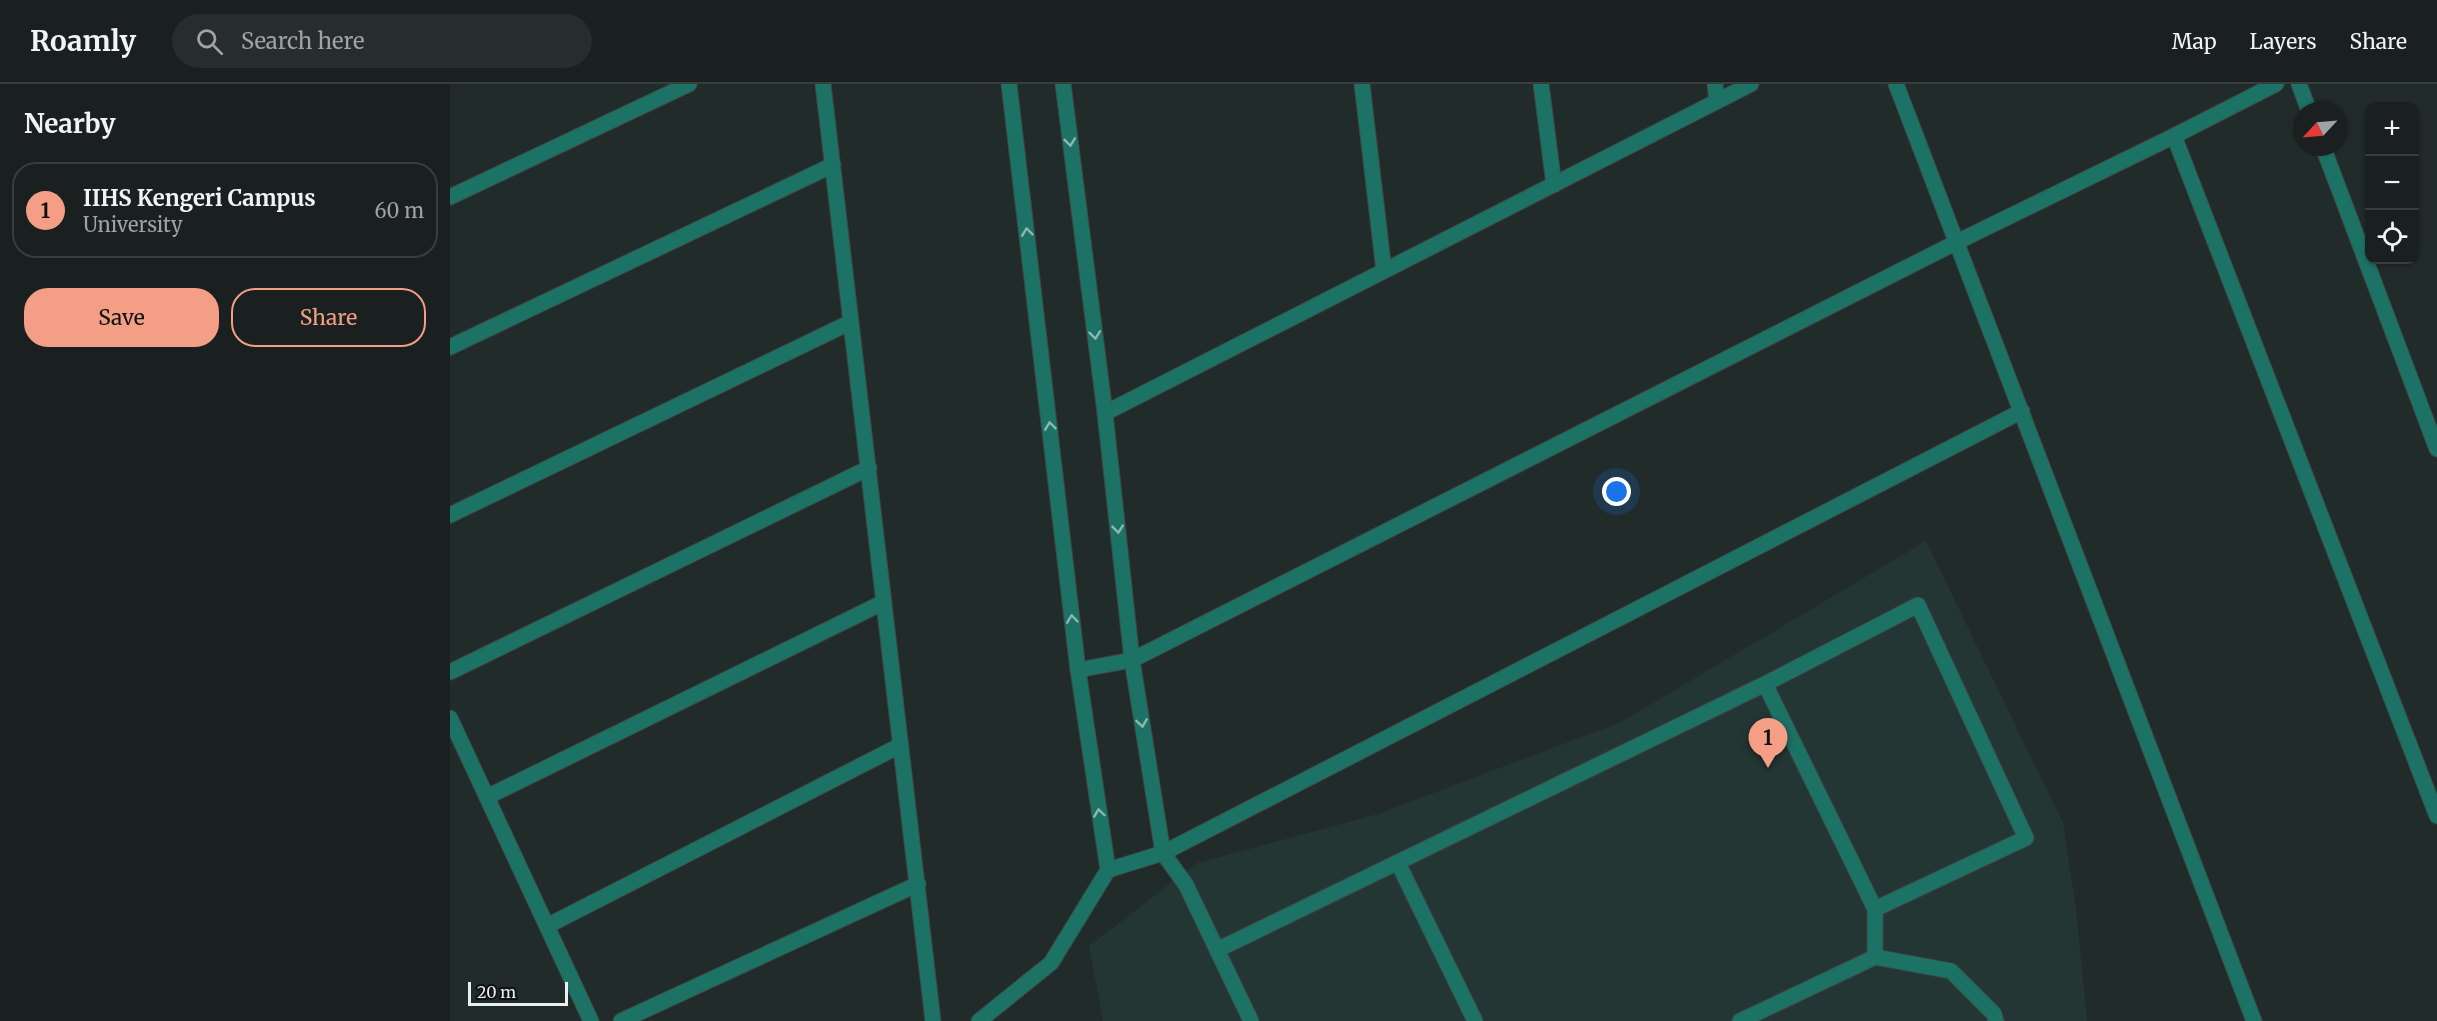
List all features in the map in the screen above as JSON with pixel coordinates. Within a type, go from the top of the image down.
[{"type":"street","points":[[450,197],[689,84]]},
{"type":"street","points":[[823,84],[933,1021]]},
{"type":"street","points":[[979,1021],[1051,963],[1108,870],[1078,670],[1009,84]]},
{"type":"street","points":[[1063,84],[1105,413],[1132,660],[1163,853],[1186,885],[1251,1021]]},
{"type":"street","points":[[1362,84],[1384,271]]},
{"type":"street","points":[[1541,84],[1554,184]]},
{"type":"street","points":[[1715,84],[1717,101]]},
{"type":"street","points":[[1105,413],[1751,84]]},
{"type":"street","points":[[1896,84],[2254,1021]]},
{"type":"street","points":[[1078,670],[1132,660],[1957,242],[2276,84]]},
{"type":"street","points":[[2299,84],[2306,102]]},
{"type":"street","points":[[2174,136],[2437,816]]},
{"type":"street","points":[[2326,156],[2437,449]]},
{"type":"street","points":[[450,347],[833,165]]},
{"type":"street","points":[[450,515],[851,322]]},
{"type":"street","points":[[1108,870],[1163,853],[2022,411]]},
{"type":"street","points":[[450,672],[868,468]]},
{"type":"street","points":[[487,797],[884,602]]},
{"type":"street","points":[[1217,950],[1765,684],[1918,605],[2026,838],[1875,909]]},
{"type":"street","points":[[1765,684],[1875,909],[1875,957]]},
{"type":"street","points":[[450,718],[591,1021]]},
{"type":"street","points":[[547,926],[901,745]]},
{"type":"street","points":[[1398,863],[1475,1021]]},
{"type":"street","points":[[621,1021],[918,884]]},
{"type":"street","points":[[1740,1021],[1875,957],[1951,971],[1994,1014],[1996,1021]]},
{"type":"shaded area","points":[[1926,541],[2063,823],[2076,909],[2087,1021],[1103,1021],[1089,946],[1197,863],[1378,814],[1621,722]]},
{"type":"place","name":"IIHS Kengeri Campus","points":[[1768,768]]}]
